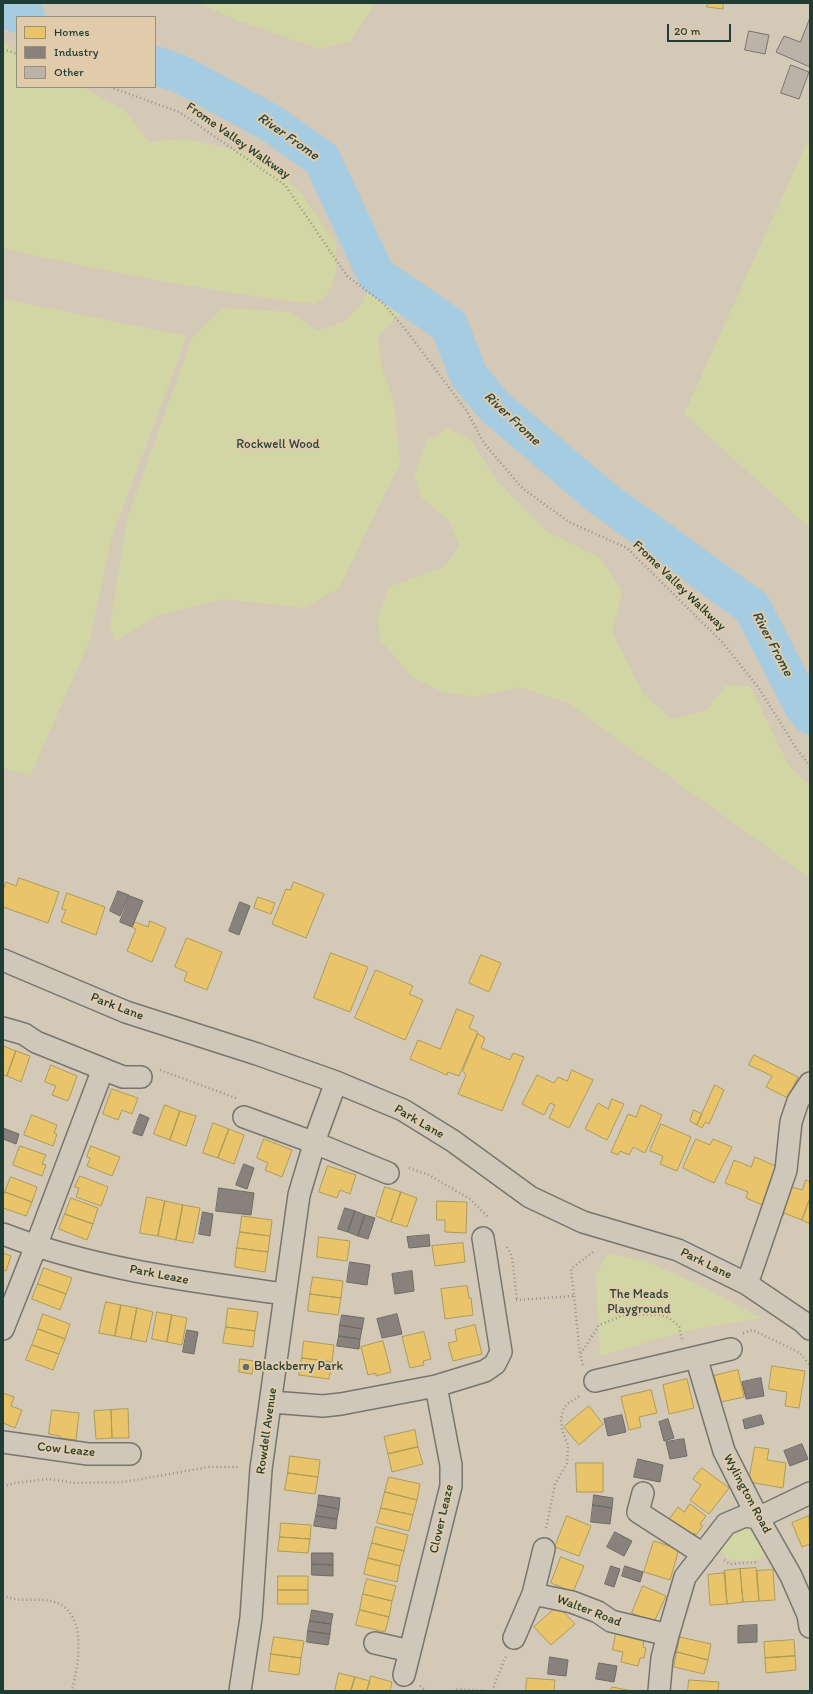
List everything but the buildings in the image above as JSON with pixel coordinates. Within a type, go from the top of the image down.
[{"type":"street","name":"Park Lane","points":[[3,960],[126,1012],[257,1054],[336,1082],[403,1110],[453,1141],[530,1197],[583,1222],[678,1250],[747,1284],[803,1322],[810,1329]]},
{"type":"street","points":[[3,1028],[24,1034],[36,1042],[123,1077],[141,1077]]},
{"type":"street","points":[[3,1329],[103,1069]]},
{"type":"street","name":"Rowdell Avenue","points":[[240,1691],[251,1618],[261,1469],[300,1195],[315,1143],[336,1082]]},
{"type":"street","points":[[747,1284],[786,1170],[791,1122],[798,1101],[810,1083]]},
{"type":"street","points":[[244,1118],[315,1143],[388,1173]]},
{"type":"street","name":"Park Leaze","points":[[3,1234],[36,1246],[121,1268],[179,1279],[285,1294]]},
{"type":"street","points":[[271,1402],[323,1406],[341,1404],[436,1386],[485,1371],[495,1364],[501,1352],[483,1238]]},
{"type":"street","points":[[587,1381],[659,1366],[690,1352],[731,1349]]},
{"type":"street","name":"Wylington Road","points":[[690,1352],[724,1451],[758,1518],[780,1554],[808,1615],[810,1626]]},
{"type":"street","name":"Clover Leaze","points":[[404,1675],[451,1486],[451,1465],[436,1386]]},
{"type":"street","name":"Cow Leaze","points":[[3,1442],[88,1454],[130,1454]]},
{"type":"street","points":[[643,1493],[638,1512],[705,1551]]},
{"type":"street","points":[[659,1691],[662,1658],[685,1577],[726,1524],[745,1516],[758,1518],[810,1493]]},
{"type":"street","points":[[514,1638],[533,1594],[544,1549]]},
{"type":"street","name":"Walter Road","points":[[533,1594],[572,1602],[598,1612],[611,1621],[668,1636]]},
{"type":"street","points":[[375,1643],[410,1651]]},
{"type":"path","points":[[3,49],[16,54]]},
{"type":"path","name":"Frome Valley Walkway","points":[[113,88],[179,112],[285,185],[347,276],[383,303],[466,410],[484,443],[522,488],[568,522],[627,548],[722,642],[758,686],[796,748],[810,766]]},
{"type":"path","points":[[544,1549],[546,1522],[555,1484],[567,1463],[568,1445],[562,1430],[563,1410],[587,1381],[580,1355],[571,1269],[592,1252]]},
{"type":"path","points":[[494,1307],[517,1300],[574,1296]]},
{"type":"path","points":[[580,1355],[599,1325],[627,1314],[661,1314],[669,1318],[679,1326],[690,1352]]},
{"type":"path","points":[[705,1551],[730,1564],[756,1564],[780,1554]]},
{"type":"path","points":[[3,1595],[10,1599],[48,1601],[62,1605],[71,1613],[77,1629],[78,1640],[78,1664],[72,1691]]},
{"type":"path","points":[[492,1691],[514,1638]]},
{"type":"path","points":[[453,1691],[456,1689],[487,1691]]},
{"type":"green space","points":[[199,3],[376,3],[350,41],[319,49],[236,20]]},
{"type":"green space","points":[[3,43],[16,50],[16,88],[85,88],[124,110],[149,142],[185,139],[266,156],[304,197],[336,244],[336,273],[327,295],[315,304],[236,294],[119,273],[3,248]]},
{"type":"green space","points":[[810,136],[810,528],[684,414]]},
{"type":"green space","name":"Rockwell Wood","points":[[372,279],[399,298],[403,312],[378,336],[381,365],[394,403],[400,463],[339,588],[304,608],[223,599],[158,615],[115,642],[110,627],[127,519],[192,338],[223,308],[290,312],[317,331],[345,321],[362,304]]},
{"type":"green space","points":[[3,299],[187,336],[111,539],[90,640],[30,776],[3,768]]},
{"type":"green space","points":[[449,428],[472,442],[496,480],[546,531],[602,559],[622,593],[612,632],[644,695],[672,719],[707,710],[725,686],[750,686],[788,764],[810,785],[810,878],[569,703],[520,687],[476,697],[443,692],[414,678],[380,640],[378,619],[389,587],[444,567],[460,546],[449,521],[422,498],[414,475],[427,440]]},
{"type":"green space","name":"The Meads Playground","points":[[607,1253],[645,1261],[699,1285],[761,1318],[686,1331],[600,1356],[596,1276]]},
{"type":"green space","points":[[738,1529],[751,1530],[755,1532],[762,1538],[771,1553],[754,1561],[731,1560],[717,1550],[729,1534]]},
{"type":"waterway","name":"River Frome","points":[[3,8],[23,16]]},
{"type":"waterway","name":"River Frome","points":[[156,65],[180,74],[271,123],[322,159],[376,275],[449,325],[469,376],[495,407],[602,498],[752,607],[803,706],[810,715]]},
{"type":"place","name":"Blackberry Park","points":[[246,1367]]}]
